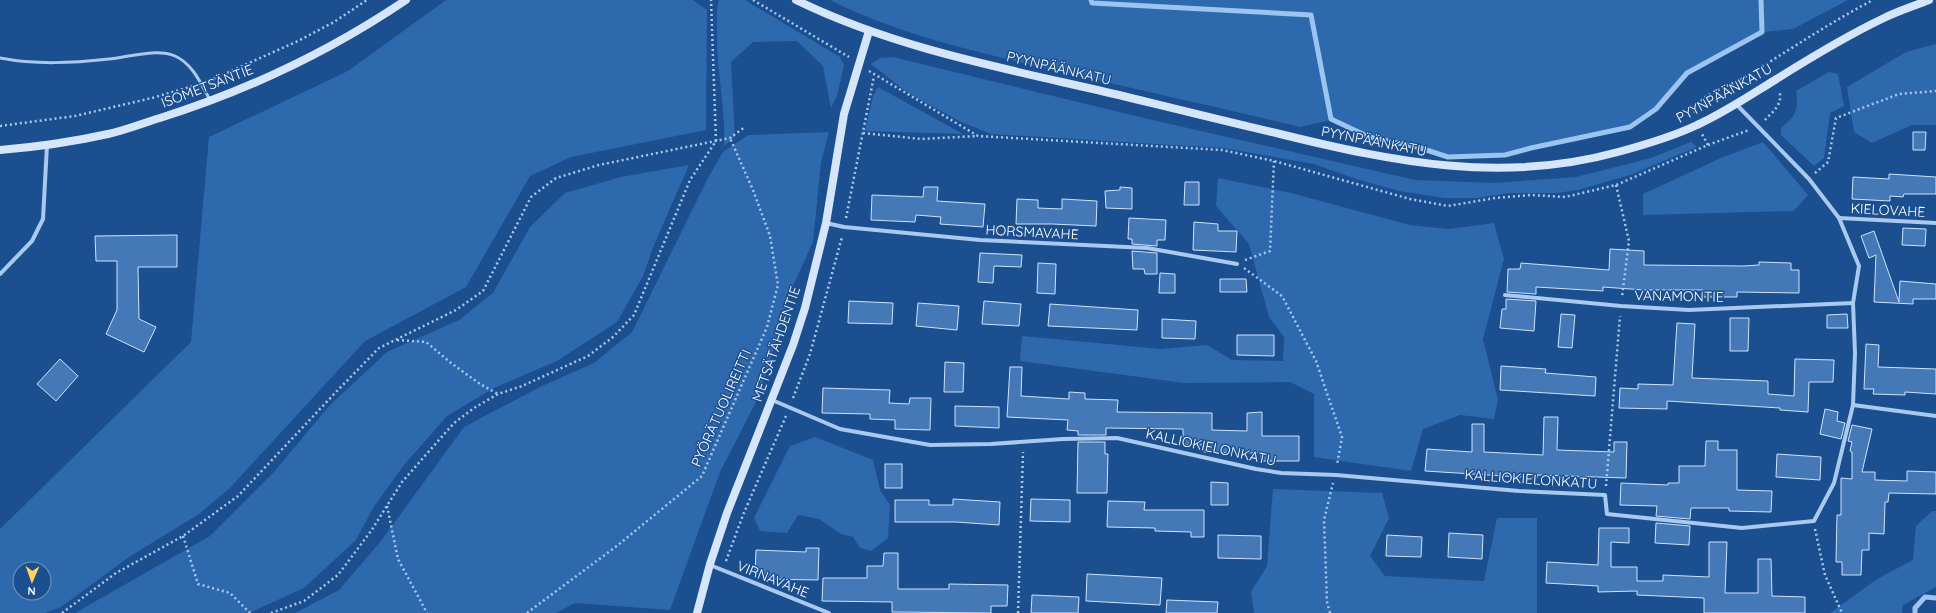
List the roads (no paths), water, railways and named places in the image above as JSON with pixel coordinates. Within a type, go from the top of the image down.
[{"type":"main road","name":"ISOMETSÄNTIE","points":[[0,150],[47,145],[110,133],[211,102],[320,53],[373,22],[406,0]]},
{"type":"main road","name":"PYYNPÄÄNKATU","points":[[796,0],[819,12],[869,31],[919,47],[1360,154],[1426,165],[1480,169],[1530,167],[1576,162],[1656,141],[1698,125],[1736,104],[1839,41],[1886,16],[1929,0]]},
{"type":"main road","name":"METSÄTÄHDENTIE","points":[[697,613],[710,564],[743,470],[772,400],[805,308],[826,223],[842,121],[869,31]]},
{"type":"street","points":[[1736,104],[1809,179],[1839,218],[1859,266],[1853,303],[1855,353],[1853,405],[1936,416]]},
{"type":"street","points":[[0,274],[32,241],[43,219],[47,145]]},
{"type":"street","name":"KIELOVAHE","points":[[1839,218],[1936,223]]},
{"type":"street","name":"HORSMAVAHE","points":[[826,223],[980,240],[1147,248],[1237,264]]},
{"type":"street","name":"VANAMONTIE","points":[[1504,295],[1621,306],[1689,310],[1853,303]]},
{"type":"street","name":"KALLIOKIELONKATU","points":[[772,400],[840,429],[930,444],[991,444],[1063,439],[1117,438],[1256,469],[1281,473],[1336,475],[1519,491],[1605,495],[1607,514],[1742,528],[1814,521],[1834,483],[1853,405]]},
{"type":"street","name":"VIRNAVAHE","points":[[710,564],[829,613]]},
{"type":"lane","points":[[0,58],[44,64],[109,59],[152,53],[174,56],[188,65],[211,102]]},
{"type":"waterway","points":[[1091,0],[1092,3],[1311,15],[1331,119],[1369,137],[1417,147],[1448,157],[1505,155],[1630,127],[1656,109],[1687,73],[1762,32],[1761,0]]},
{"type":"waterway","points":[[1915,613],[1915,608],[1925,597],[1936,598]]}]
